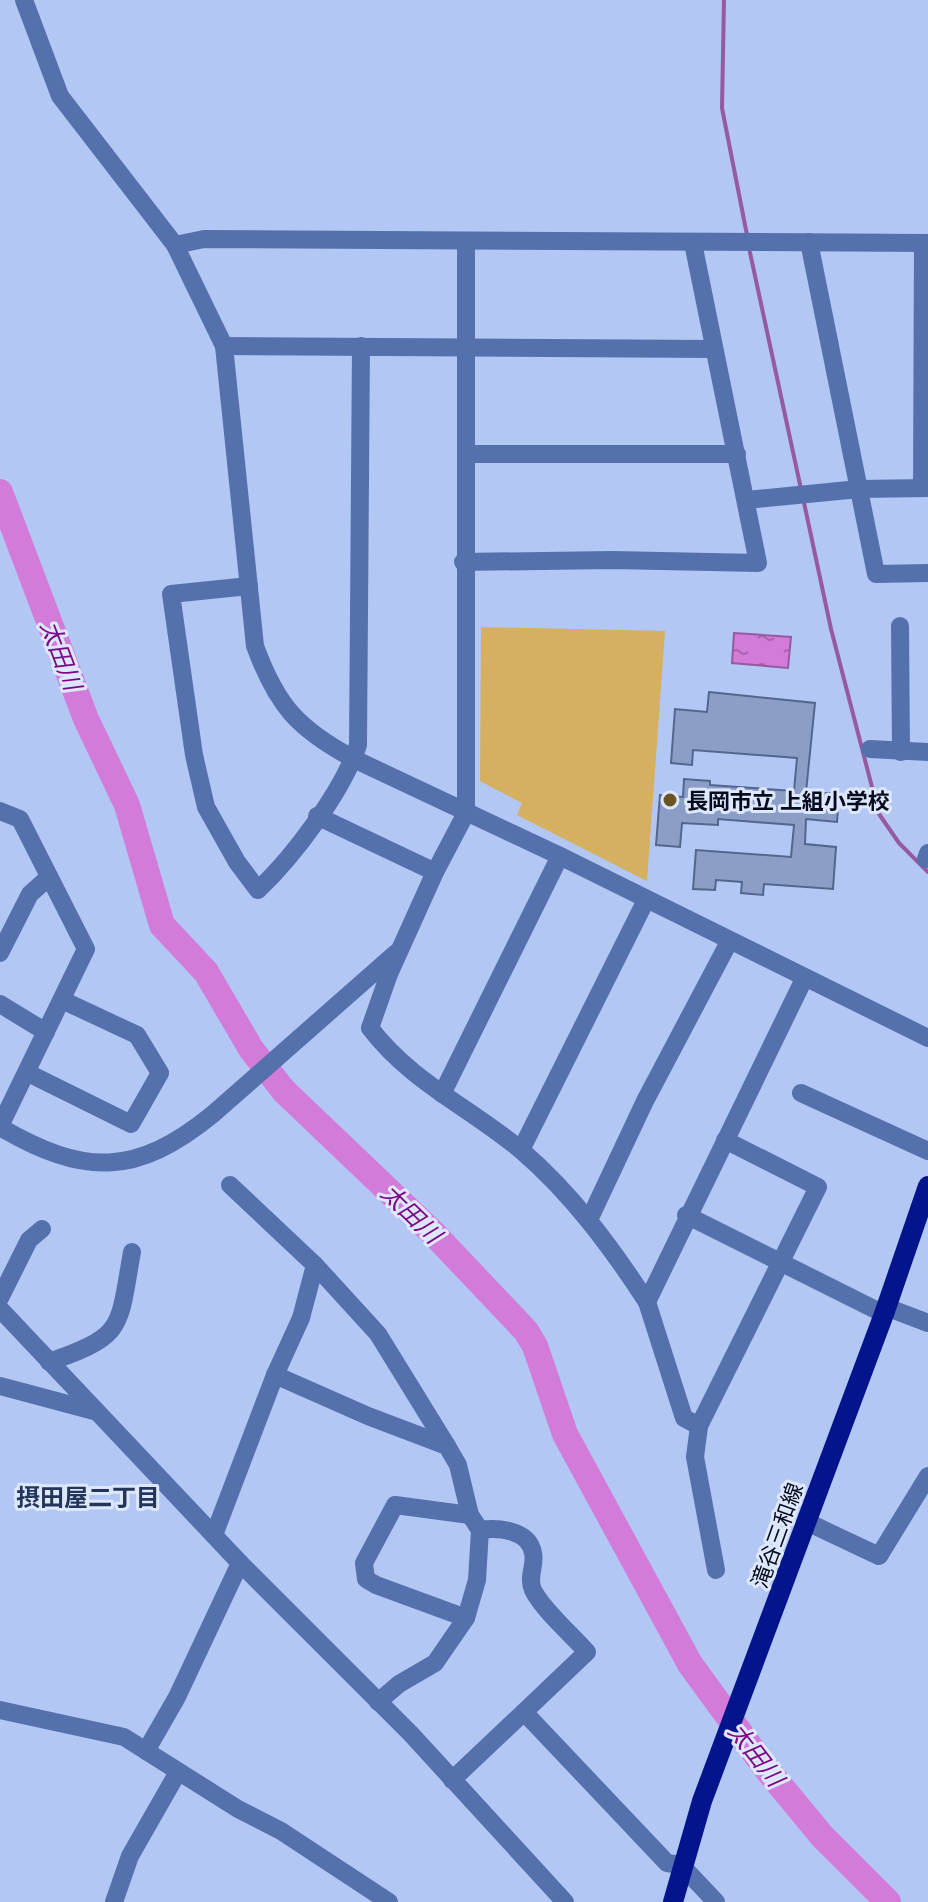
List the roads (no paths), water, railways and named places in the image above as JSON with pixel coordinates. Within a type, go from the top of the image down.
[{"type":"main road","name":"滝谷三和線","points":[[673,1902],[681,1865],[712,1772],[885,1311],[928,1186]]},
{"type":"street","points":[[24,0],[60,96],[175,245],[224,346],[255,646],[269,684],[303,727],[354,759],[560,856],[928,1038]]},
{"type":"street","points":[[175,245],[204,239],[926,243],[925,488],[859,489],[747,500]]},
{"type":"street","points":[[466,241],[463,562],[466,813],[435,872],[370,1028],[389,1053],[521,1150],[589,1220],[647,1302],[684,1418],[699,1426]]},
{"type":"street","points":[[809,242],[876,574],[928,573]]},
{"type":"street","points":[[463,562],[612,560],[758,563],[693,243]]},
{"type":"street","points":[[224,346],[713,349]]},
{"type":"street","points":[[249,586],[171,594],[194,755],[206,807],[231,853],[258,890],[317,816],[354,759],[358,745],[361,346]]},
{"type":"street","points":[[466,454],[737,454]]},
{"type":"street","points":[[900,626],[901,752]]},
{"type":"street","points":[[870,749],[928,752]]},
{"type":"street","points":[[0,811],[20,819],[86,949],[0,1126],[55,1155],[77,1161],[116,1164],[167,1148],[213,1114],[401,949]]},
{"type":"street","points":[[317,816],[435,872]]},
{"type":"street","points":[[442,1094],[560,856]]},
{"type":"street","points":[[0,953],[30,894],[48,878]]},
{"type":"street","points":[[521,1150],[646,900]]},
{"type":"street","points":[[589,1220],[645,1101],[729,942]]},
{"type":"street","points":[[647,1302],[686,1215],[804,979]]},
{"type":"street","points":[[28,1073],[131,1124],[160,1073],[137,1035],[62,1000]]},
{"type":"street","points":[[0,1004],[46,1032]]},
{"type":"street","points":[[801,1093],[928,1151]]},
{"type":"street","points":[[716,1570],[695,1457],[699,1426],[818,1187],[725,1140]]},
{"type":"street","points":[[230,1185],[315,1265],[378,1334],[458,1465],[475,1523],[477,1580],[466,1618],[453,1642],[435,1663],[399,1684],[378,1702]]},
{"type":"street","points":[[686,1215],[885,1311],[928,1323]]},
{"type":"street","points":[[0,1298],[29,1240],[42,1229]]},
{"type":"street","points":[[49,1362],[78,1353],[107,1338],[116,1328],[132,1252]]},
{"type":"street","points":[[214,1535],[275,1375],[301,1318],[315,1265]]},
{"type":"street","points":[[0,1309],[240,1563],[378,1702],[565,1902]]},
{"type":"street","points":[[275,1375],[368,1416],[447,1446]]},
{"type":"street","points":[[0,1386],[100,1413]]},
{"type":"street","points":[[807,1522],[879,1556],[928,1476]]},
{"type":"street","points":[[452,1780],[587,1652],[535,1593],[530,1581],[534,1555],[529,1542],[517,1534],[395,1505],[364,1563],[366,1579],[466,1618]]},
{"type":"street","points":[[146,1751],[177,1697],[240,1563]]},
{"type":"street","points":[[0,1710],[124,1737],[281,1831],[389,1902]]},
{"type":"street","points":[[524,1712],[667,1863],[681,1865],[716,1902]]},
{"type":"street","points":[[114,1902],[136,1845],[178,1772]]},
{"type":"water","points":[[734,633],[791,637],[788,668],[732,663]]},
{"type":"waterway","points":[[724,0],[722,108],[747,235]]},
{"type":"waterway","points":[[749,248],[801,489]]},
{"type":"waterway","name":"太田川","points":[[0,492],[86,719],[127,805],[162,925],[206,972],[251,1049],[284,1091],[435,1235],[526,1331],[535,1346],[565,1434],[690,1664],[765,1767],[822,1836],[888,1902]]},
{"type":"waterway","points":[[803,498],[831,629],[879,814],[899,843],[928,872]]},
{"type":"place","name":"長岡市立 上組小学校","points":[[670,800]]},
{"type":"district","name":"摂田屋二丁目","points":[[88,1496]]}]
